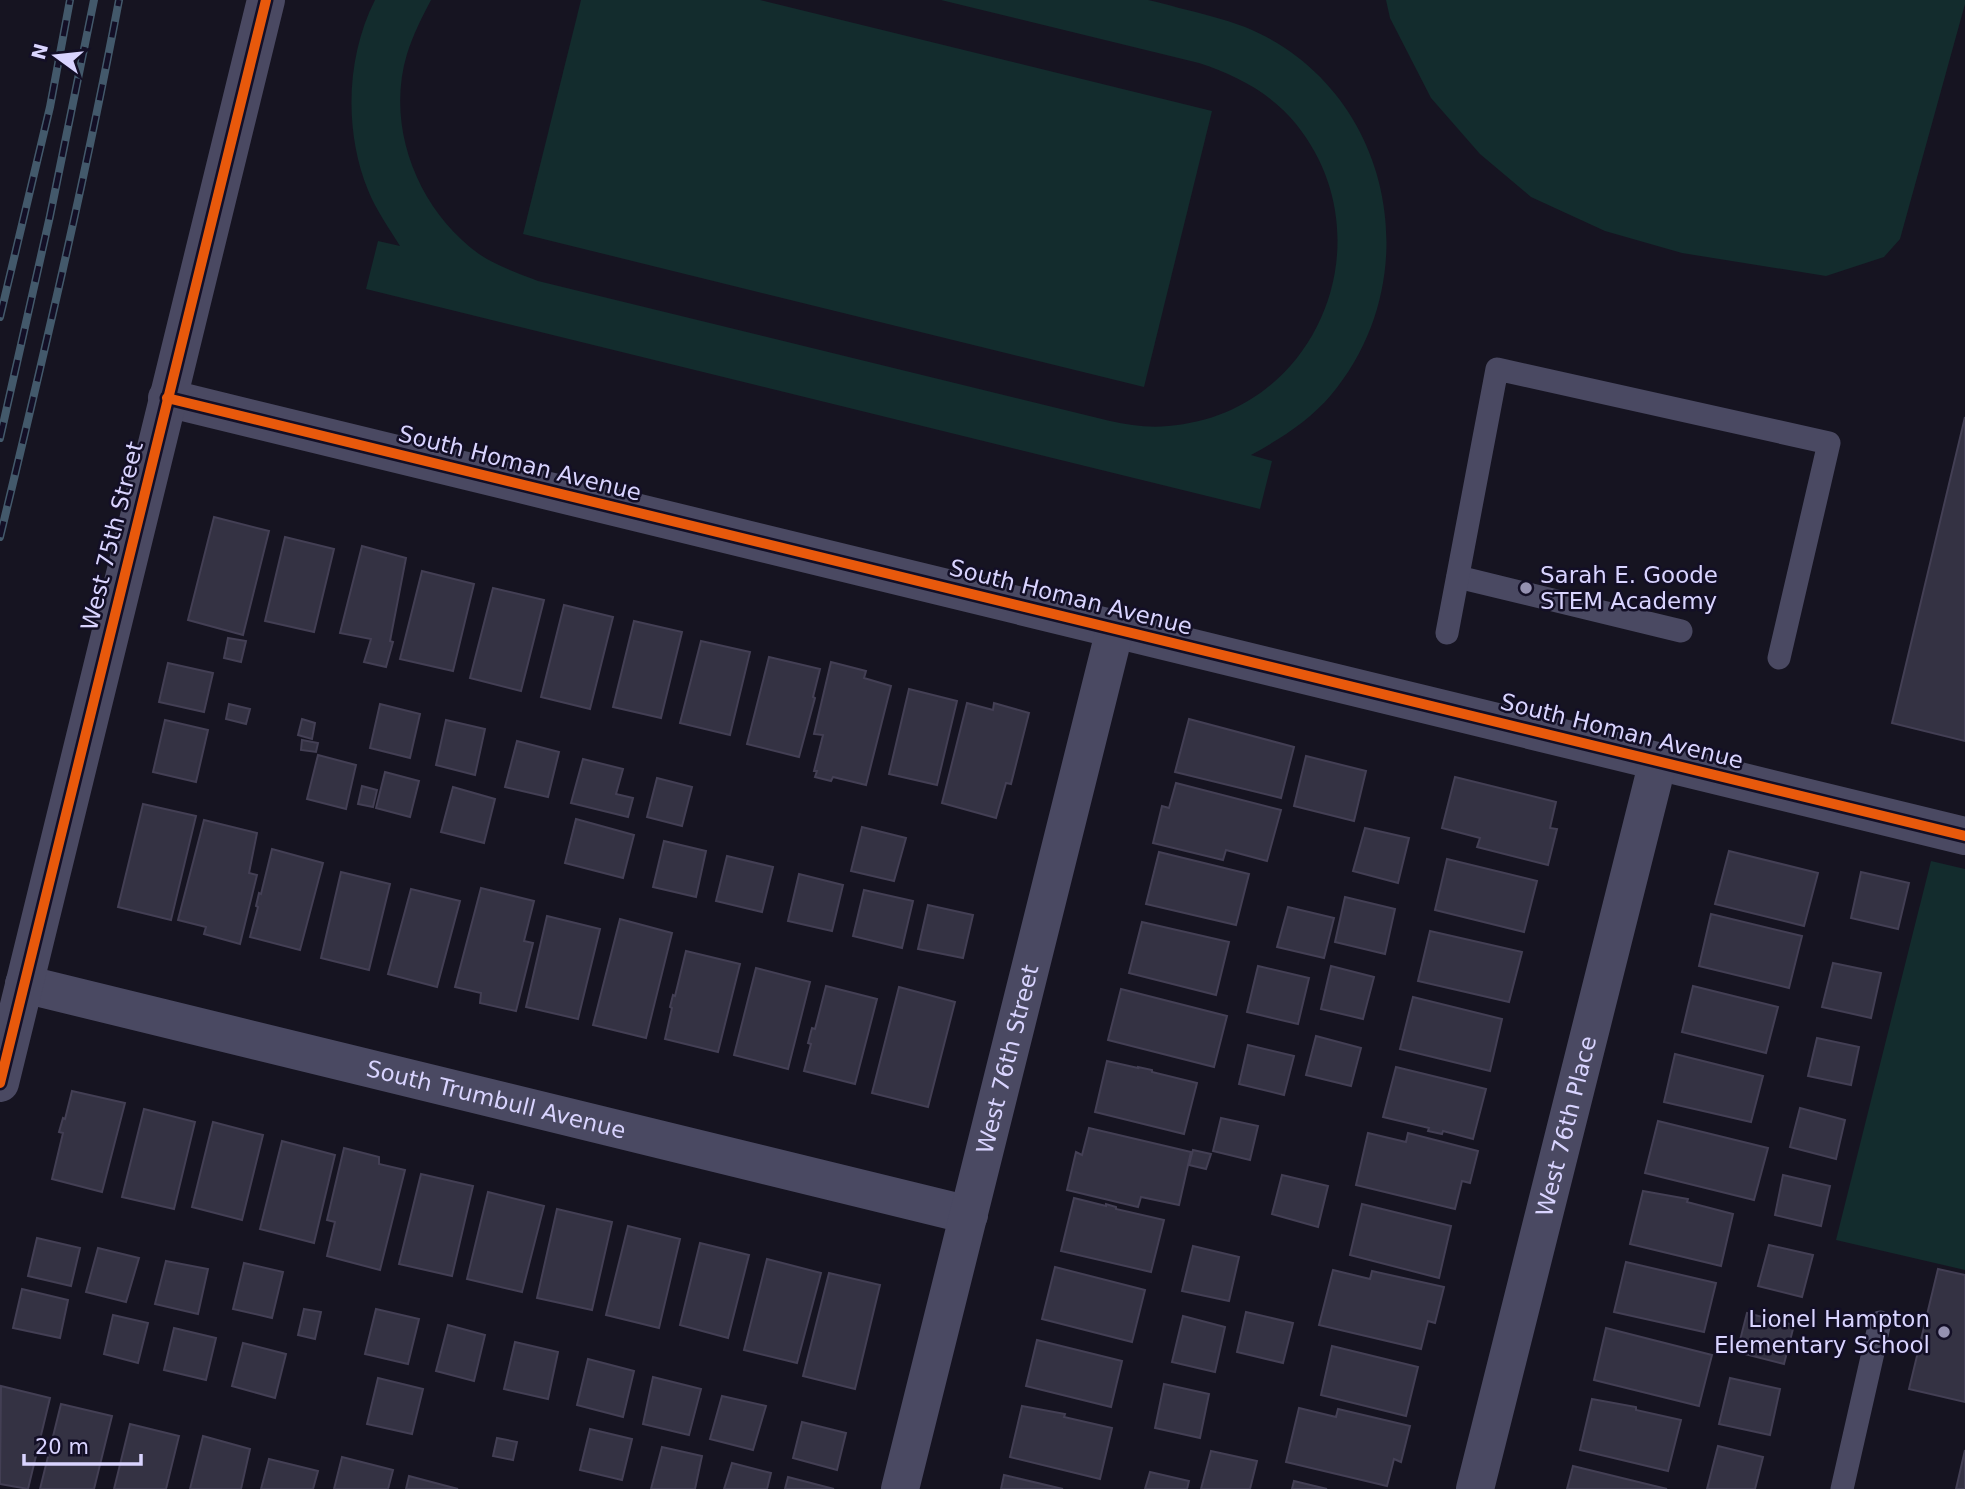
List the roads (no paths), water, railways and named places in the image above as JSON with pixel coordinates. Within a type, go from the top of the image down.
[{"type":"street","name":"West 75th Street","points":[[0,1083],[265,0]]},
{"type":"street","name":"South Homan Avenue","points":[[167,398],[1965,836]]},
{"type":"street","name":"West 76th Street","points":[[900,1489],[1115,629]]},
{"type":"street","name":"West 76th Place","points":[[1475,1489],[1658,761]]},
{"type":"street","name":"South Trumbull Avenue","points":[[24,984],[969,1215]]},
{"type":"lane","points":[[1447,634],[1497,369],[1829,443],[1779,658]]},
{"type":"lane","points":[[1458,577],[1681,631]]},
{"type":"lane","points":[[1842,1489],[1880,1322]]},
{"type":"railway","points":[[0,317],[50,107],[70,0]]},
{"type":"railway","points":[[0,438],[50,216],[94,0]]},
{"type":"railway","points":[[0,537],[63,269],[119,0]]},
{"type":"place","name":"Sarah E. Goode STEM Academy","points":[[1526,588]]},
{"type":"place","name":"Lionel Hampton Elementary School","points":[[1944,1332]]}]
